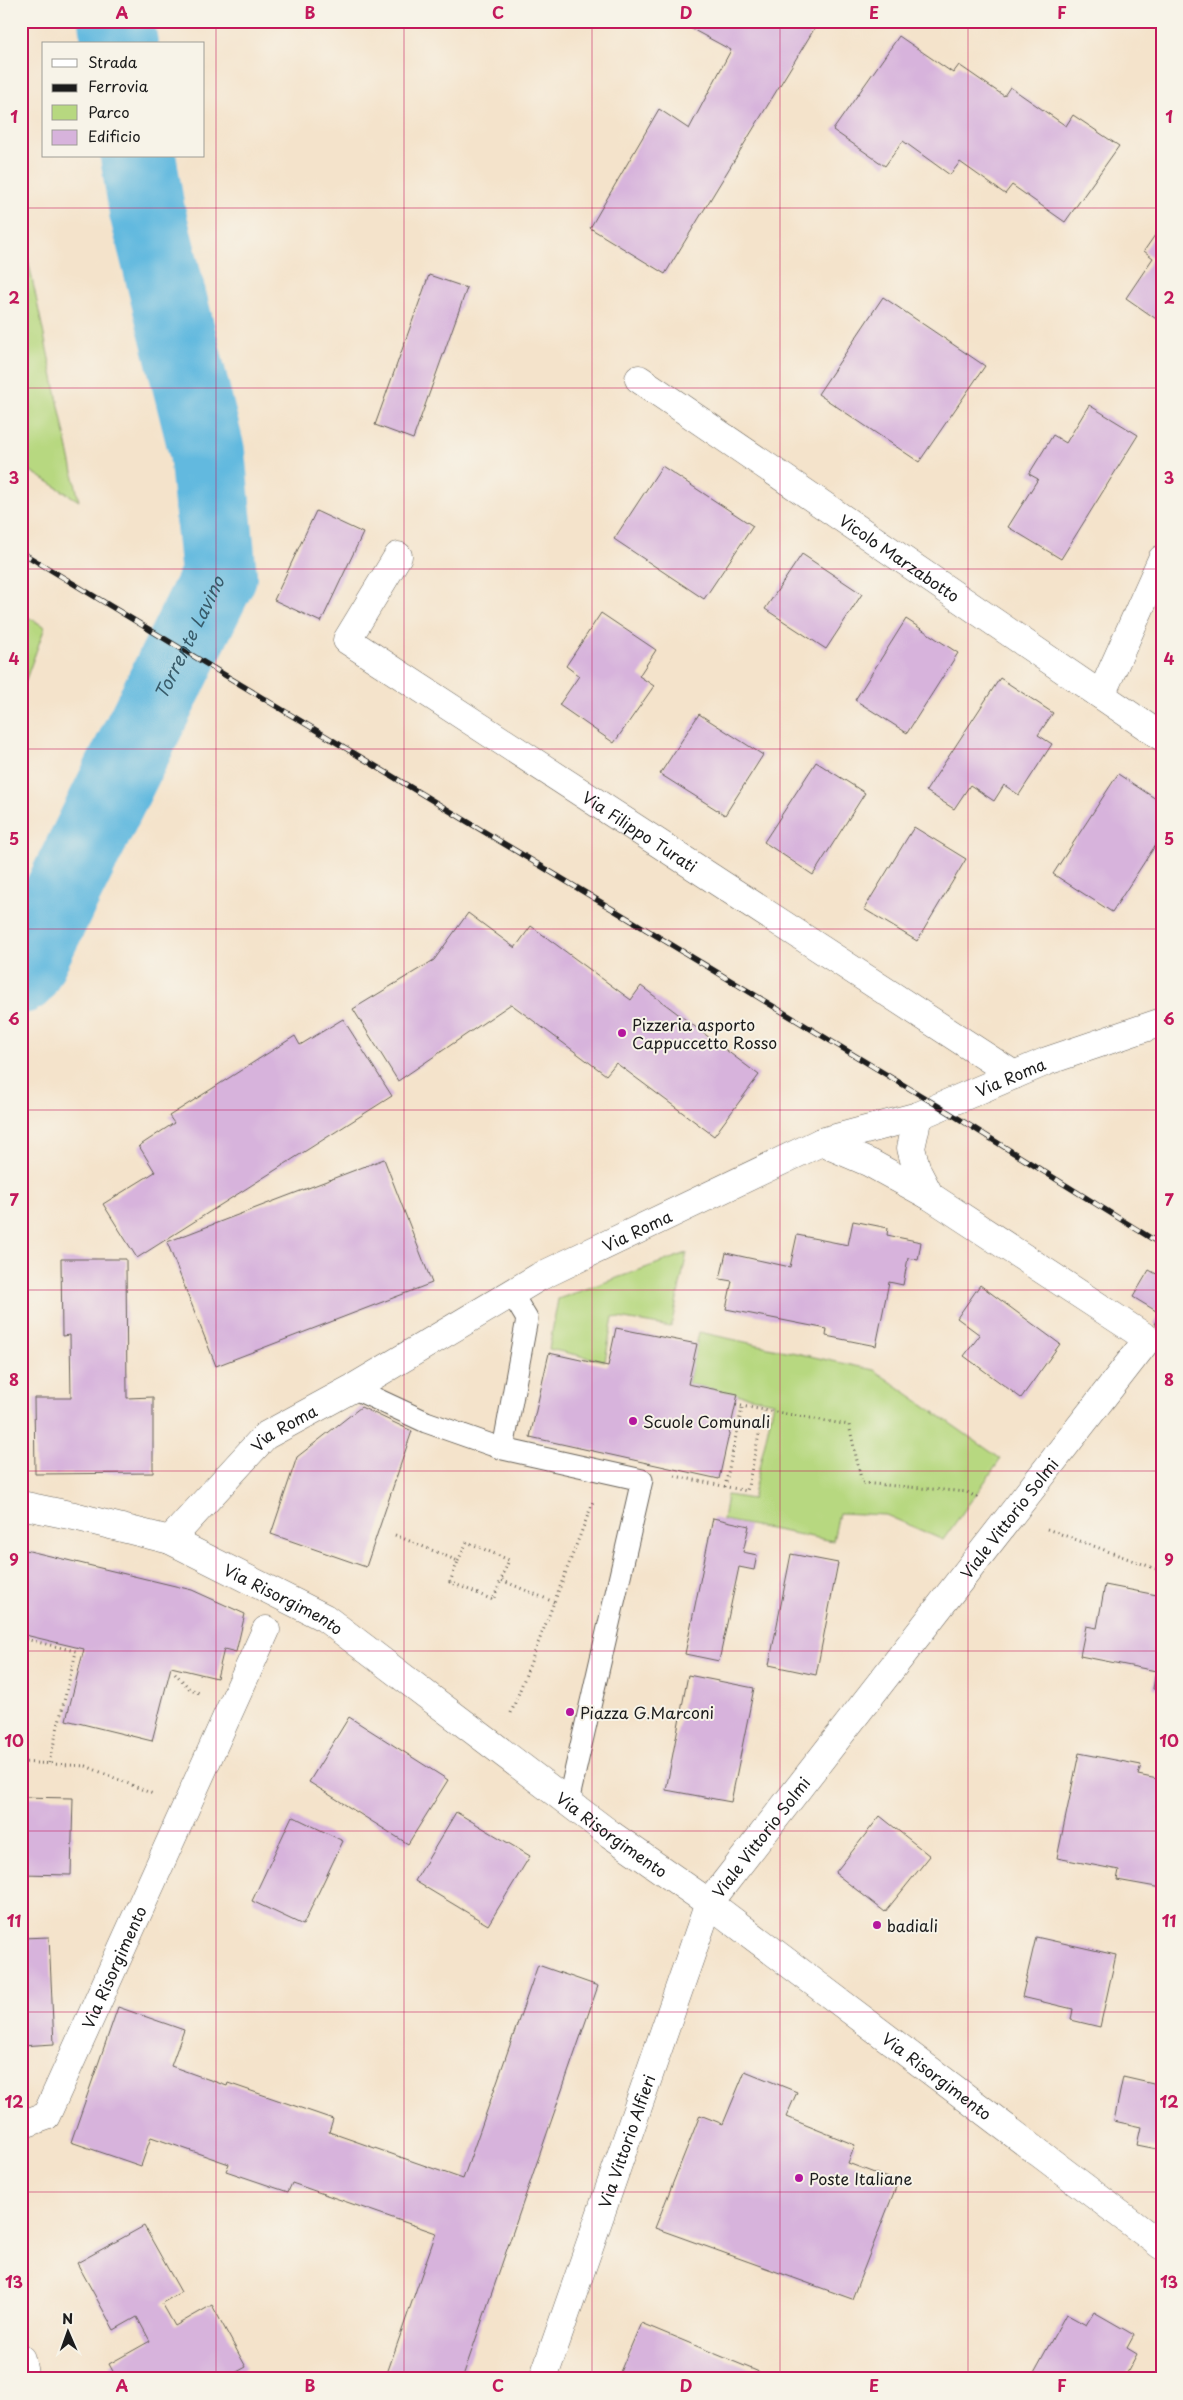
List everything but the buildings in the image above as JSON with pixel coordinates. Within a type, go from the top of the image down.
[{"type":"street","name":"Vicolo Marzabotto","points":[[639,379],[1162,737]]},
{"type":"street","name":"Via Filippo Turati","points":[[398,556],[347,640],[1014,1076]]},
{"type":"street","points":[[1101,695],[1162,559]]},
{"type":"street","name":"Via Roma","points":[[170,1540],[265,1436],[353,1388],[539,1277],[821,1142],[918,1116],[1047,1061],[1162,1022]]},
{"type":"street","name":"Viale Vittorio Solmi","points":[[918,1116],[911,1148],[917,1171],[930,1196]]},
{"type":"street","name":"Viale Vittorio Solmi","points":[[709,1903],[1148,1339],[930,1196],[870,1163],[821,1142]]},
{"type":"street","name":"Via Risorgimento","points":[[21,1505],[170,1540],[325,1618],[568,1802],[709,1903],[1162,2246]]},
{"type":"street","name":"Via Risorgimento","points":[[21,2124],[46,2116],[266,1630]]},
{"type":"street","name":"Via Vittorio Alfieri","points":[[543,2379],[709,1903]]},
{"type":"street","points":[[21,2359],[25,2379]]},
{"type":"lane","points":[[503,1448],[527,1319],[512,1294]]},
{"type":"lane","points":[[353,1388],[426,1422],[503,1448],[642,1480],[568,1802]]},
{"type":"path","points":[[21,628],[23,630],[21,633]]},
{"type":"path","points":[[736,1405],[742,1408],[849,1425],[862,1483],[967,1492],[1012,1515],[1162,1572]]},
{"type":"path","points":[[742,1408],[725,1487],[746,1492],[764,1411]]},
{"type":"path","points":[[497,1748],[596,1494]]},
{"type":"path","points":[[395,1535],[458,1561]]},
{"type":"path","points":[[467,1542],[509,1560],[501,1580],[493,1600],[450,1582],[467,1542]]},
{"type":"path","points":[[501,1580],[554,1602]]},
{"type":"path","points":[[21,1638],[77,1652],[49,1763]]},
{"type":"path","points":[[175,1673],[189,1688]]},
{"type":"path","points":[[21,1762],[86,1766],[186,1808]]},
{"type":"green space","points":[[21,226],[79,501],[21,465]]},
{"type":"green space","points":[[21,613],[45,627],[21,693]]},
{"type":"green space","points":[[687,1253],[671,1327],[613,1317],[605,1361],[549,1349],[558,1299]]},
{"type":"green space","points":[[699,1332],[874,1370],[1001,1459],[943,1540],[886,1515],[839,1513],[833,1541],[723,1520],[727,1495],[752,1499],[774,1402],[688,1384]]},
{"type":"waterway","name":"Torrente Lavino","points":[[116,21],[120,42]]},
{"type":"waterway","name":"Torrente Lavino","points":[[21,976],[219,575],[207,452],[147,211],[138,158]]},
{"type":"railway","points":[[21,552],[940,1107],[1162,1245]]},
{"type":"place","name":"Pizzeria asporto Cappuccetto Rosso","points":[[622,1033]]},
{"type":"place","name":"Scuole Comunali","points":[[633,1421]]},
{"type":"place","name":"Piazza G.Marconi","points":[[570,1712]]},
{"type":"place","name":"badiali","points":[[877,1925]]},
{"type":"place","name":"Poste Italiane","points":[[799,2178]]}]
